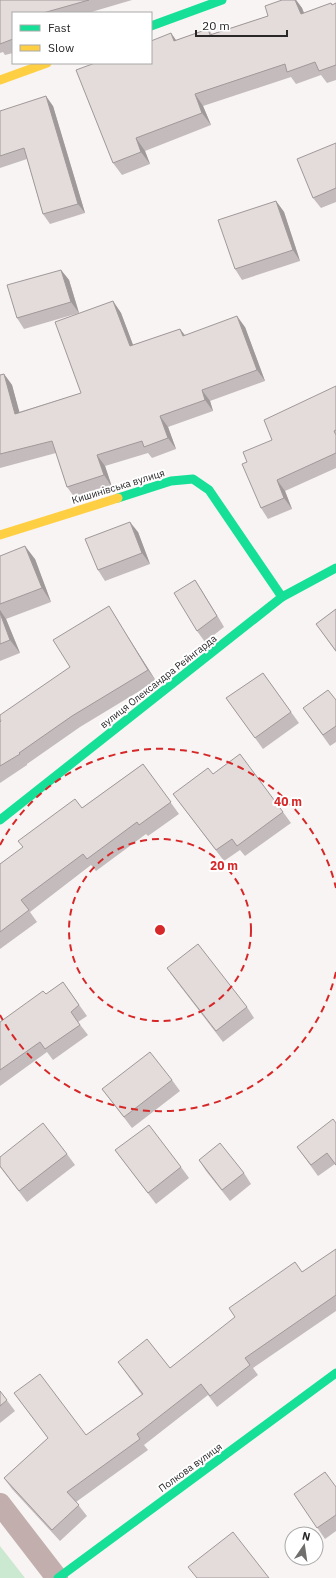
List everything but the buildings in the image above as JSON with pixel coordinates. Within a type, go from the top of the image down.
[{"type":"street","points":[[152,26],[222,0]]},
{"type":"street","points":[[0,80],[44,64]]},
{"type":"street","name":"Кишинівська вулиця","points":[[0,535],[171,481],[193,479],[209,490],[282,597]]},
{"type":"street","name":"вулиця Олександра Рейнгарда","points":[[0,820],[282,597],[336,568]]},
{"type":"street","name":"Полкова вулиця","points":[[57,1578],[336,1373]]},
{"type":"street","points":[[0,1504],[57,1578]]},
{"type":"green space","points":[[0,1546],[25,1578],[0,1578]]},
{"type":"traffic: fast","points":[[152,26],[222,0]]},
{"type":"traffic: fast","points":[[118,498],[171,481],[193,479],[209,490],[282,597]]},
{"type":"traffic: fast","points":[[0,820],[282,597],[336,568]]},
{"type":"traffic: fast","points":[[58,1578],[336,1373]]},
{"type":"traffic: slow","points":[[0,80],[44,64]]},
{"type":"traffic: slow","points":[[0,535],[118,498]]}]
